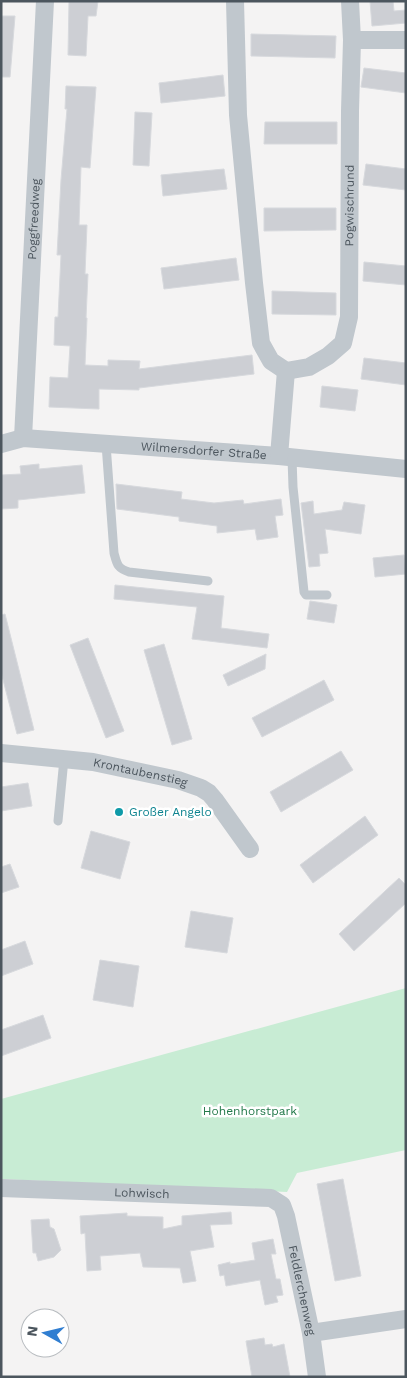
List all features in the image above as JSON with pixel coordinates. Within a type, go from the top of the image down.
[{"type":"street","name":"Poggfreedweg","points":[[23,438],[45,1]]},
{"type":"street","points":[[235,1],[238,115],[254,283],[261,343],[271,361],[286,371],[286,457]]},
{"type":"street","name":"Pogwischrund","points":[[286,371],[309,367],[328,356],[343,344],[349,317],[352,40],[350,1]]},
{"type":"street","points":[[352,40],[406,40]]},
{"type":"street","name":"Wilmersdorfer Straße","points":[[1,444],[23,438],[286,457],[406,469]]},
{"type":"street","name":"Krontaubenstieg","points":[[1,753],[93,762],[171,779],[201,788],[214,800],[250,849]]},
{"type":"street","name":"Lohwisch","points":[[1,1188],[271,1198],[282,1205]]},
{"type":"street","name":"Feldlerchenweg","points":[[282,1205],[311,1333],[317,1377]]},
{"type":"street","points":[[311,1333],[406,1319]]},
{"type":"lane","points":[[106,444],[114,553],[117,564],[121,569],[129,572],[208,581]]},
{"type":"lane","points":[[286,457],[293,488],[304,592],[306,595],[327,595]]},
{"type":"lane","points":[[58,820],[64,759]]},
{"type":"green space","name":"Hohenhorstpark","points":[[406,988],[406,1150],[297,1173],[287,1192],[1,1179],[1,1099]]},
{"type":"building","points":[[69,1],[98,1],[96,16],[88,16],[86,56],[68,55]]},
{"type":"building","points":[[370,1],[393,1],[394,11],[406,10],[406,23],[372,26]]},
{"type":"building","points":[[1,16],[15,16],[10,77],[1,77]]},
{"type":"building","points":[[251,34],[336,36],[335,58],[251,56]]},
{"type":"building","points":[[364,68],[406,73],[406,93],[361,87]]},
{"type":"building","points":[[223,75],[225,96],[161,103],[159,83]]},
{"type":"building","points":[[66,86],[96,87],[90,168],[81,167],[79,225],[87,225],[85,274],[88,274],[85,365],[108,366],[108,360],[140,361],[139,369],[252,355],[254,374],[139,388],[139,390],[99,389],[99,409],[49,407],[50,377],[68,378],[70,346],[54,345],[55,317],[58,317],[61,255],[57,255],[67,109],[65,109]]},
{"type":"building","points":[[135,112],[152,113],[149,166],[133,165]]},
{"type":"building","points":[[265,122],[337,122],[337,144],[264,144]]},
{"type":"building","points":[[366,164],[406,169],[406,190],[363,185]]},
{"type":"building","points":[[224,169],[227,189],[163,196],[161,175]]},
{"type":"building","points":[[264,208],[336,208],[336,230],[264,231]]},
{"type":"building","points":[[236,258],[239,280],[164,289],[161,268]]},
{"type":"building","points":[[364,262],[406,266],[406,285],[363,281]]},
{"type":"building","points":[[272,291],[336,293],[336,315],[272,314]]},
{"type":"building","points":[[364,358],[406,363],[406,385],[361,379]]},
{"type":"building","points":[[322,386],[358,390],[355,411],[320,407]]},
{"type":"building","points":[[39,464],[39,469],[82,465],[85,493],[18,500],[18,508],[1,509],[1,475],[21,474],[20,466]]},
{"type":"building","points":[[116,484],[182,492],[181,499],[214,503],[243,500],[244,504],[281,499],[283,515],[275,516],[278,537],[257,540],[255,529],[217,533],[217,526],[179,521],[179,517],[117,509]]},
{"type":"building","points":[[313,501],[314,514],[342,510],[344,502],[365,505],[361,534],[325,529],[328,553],[319,554],[320,566],[309,567],[301,503]]},
{"type":"building","points":[[404,555],[406,574],[375,577],[373,558]]},
{"type":"building","points":[[115,585],[224,596],[221,628],[269,634],[267,648],[192,639],[197,607],[114,599]]},
{"type":"building","points":[[310,601],[337,605],[334,623],[307,619]]},
{"type":"building","points":[[5,614],[34,730],[17,734],[1,672],[1,615]]},
{"type":"building","points":[[88,638],[124,731],[106,738],[70,645]]},
{"type":"building","points":[[164,644],[192,739],[172,745],[144,650]]},
{"type":"building","points":[[266,654],[265,669],[228,686],[223,675]]},
{"type":"building","points":[[324,680],[334,700],[262,737],[252,718]]},
{"type":"building","points":[[341,751],[353,770],[281,812],[270,792]]},
{"type":"building","points":[[28,783],[32,806],[1,811],[1,787]]},
{"type":"building","points":[[365,816],[378,835],[313,883],[300,865]]},
{"type":"building","points":[[91,831],[130,842],[120,879],[81,868]]},
{"type":"building","points":[[10,864],[19,887],[1,893],[1,867]]},
{"type":"building","points":[[399,878],[406,885],[406,903],[354,951],[339,934]]},
{"type":"building","points":[[191,911],[233,918],[227,953],[185,947]]},
{"type":"building","points":[[25,941],[33,964],[1,976],[1,950]]},
{"type":"building","points":[[100,960],[139,966],[133,1007],[93,1000]]},
{"type":"building","points":[[43,1015],[51,1038],[1,1056],[1,1030]]},
{"type":"building","points":[[343,1179],[361,1276],[335,1281],[317,1184]]},
{"type":"building","points":[[231,1212],[232,1224],[210,1225],[214,1247],[190,1251],[196,1281],[183,1283],[180,1268],[143,1267],[140,1253],[100,1256],[101,1270],[87,1271],[85,1233],[81,1234],[80,1216],[127,1213],[127,1216],[163,1217],[163,1229],[182,1225],[182,1216]]},
{"type":"building","points":[[49,1219],[50,1227],[54,1229],[61,1250],[54,1257],[38,1261],[36,1253],[33,1253],[31,1220]]},
{"type":"building","points":[[273,1239],[276,1254],[271,1254],[276,1279],[280,1279],[283,1295],[276,1296],[278,1302],[265,1305],[260,1280],[226,1286],[224,1275],[220,1276],[218,1265],[255,1260],[252,1243]]},
{"type":"building","points":[[264,1338],[265,1345],[272,1344],[273,1347],[284,1344],[290,1377],[252,1377],[246,1341]]},
{"type":"place","name":"Großer Angelo","points":[[119,812]]}]
